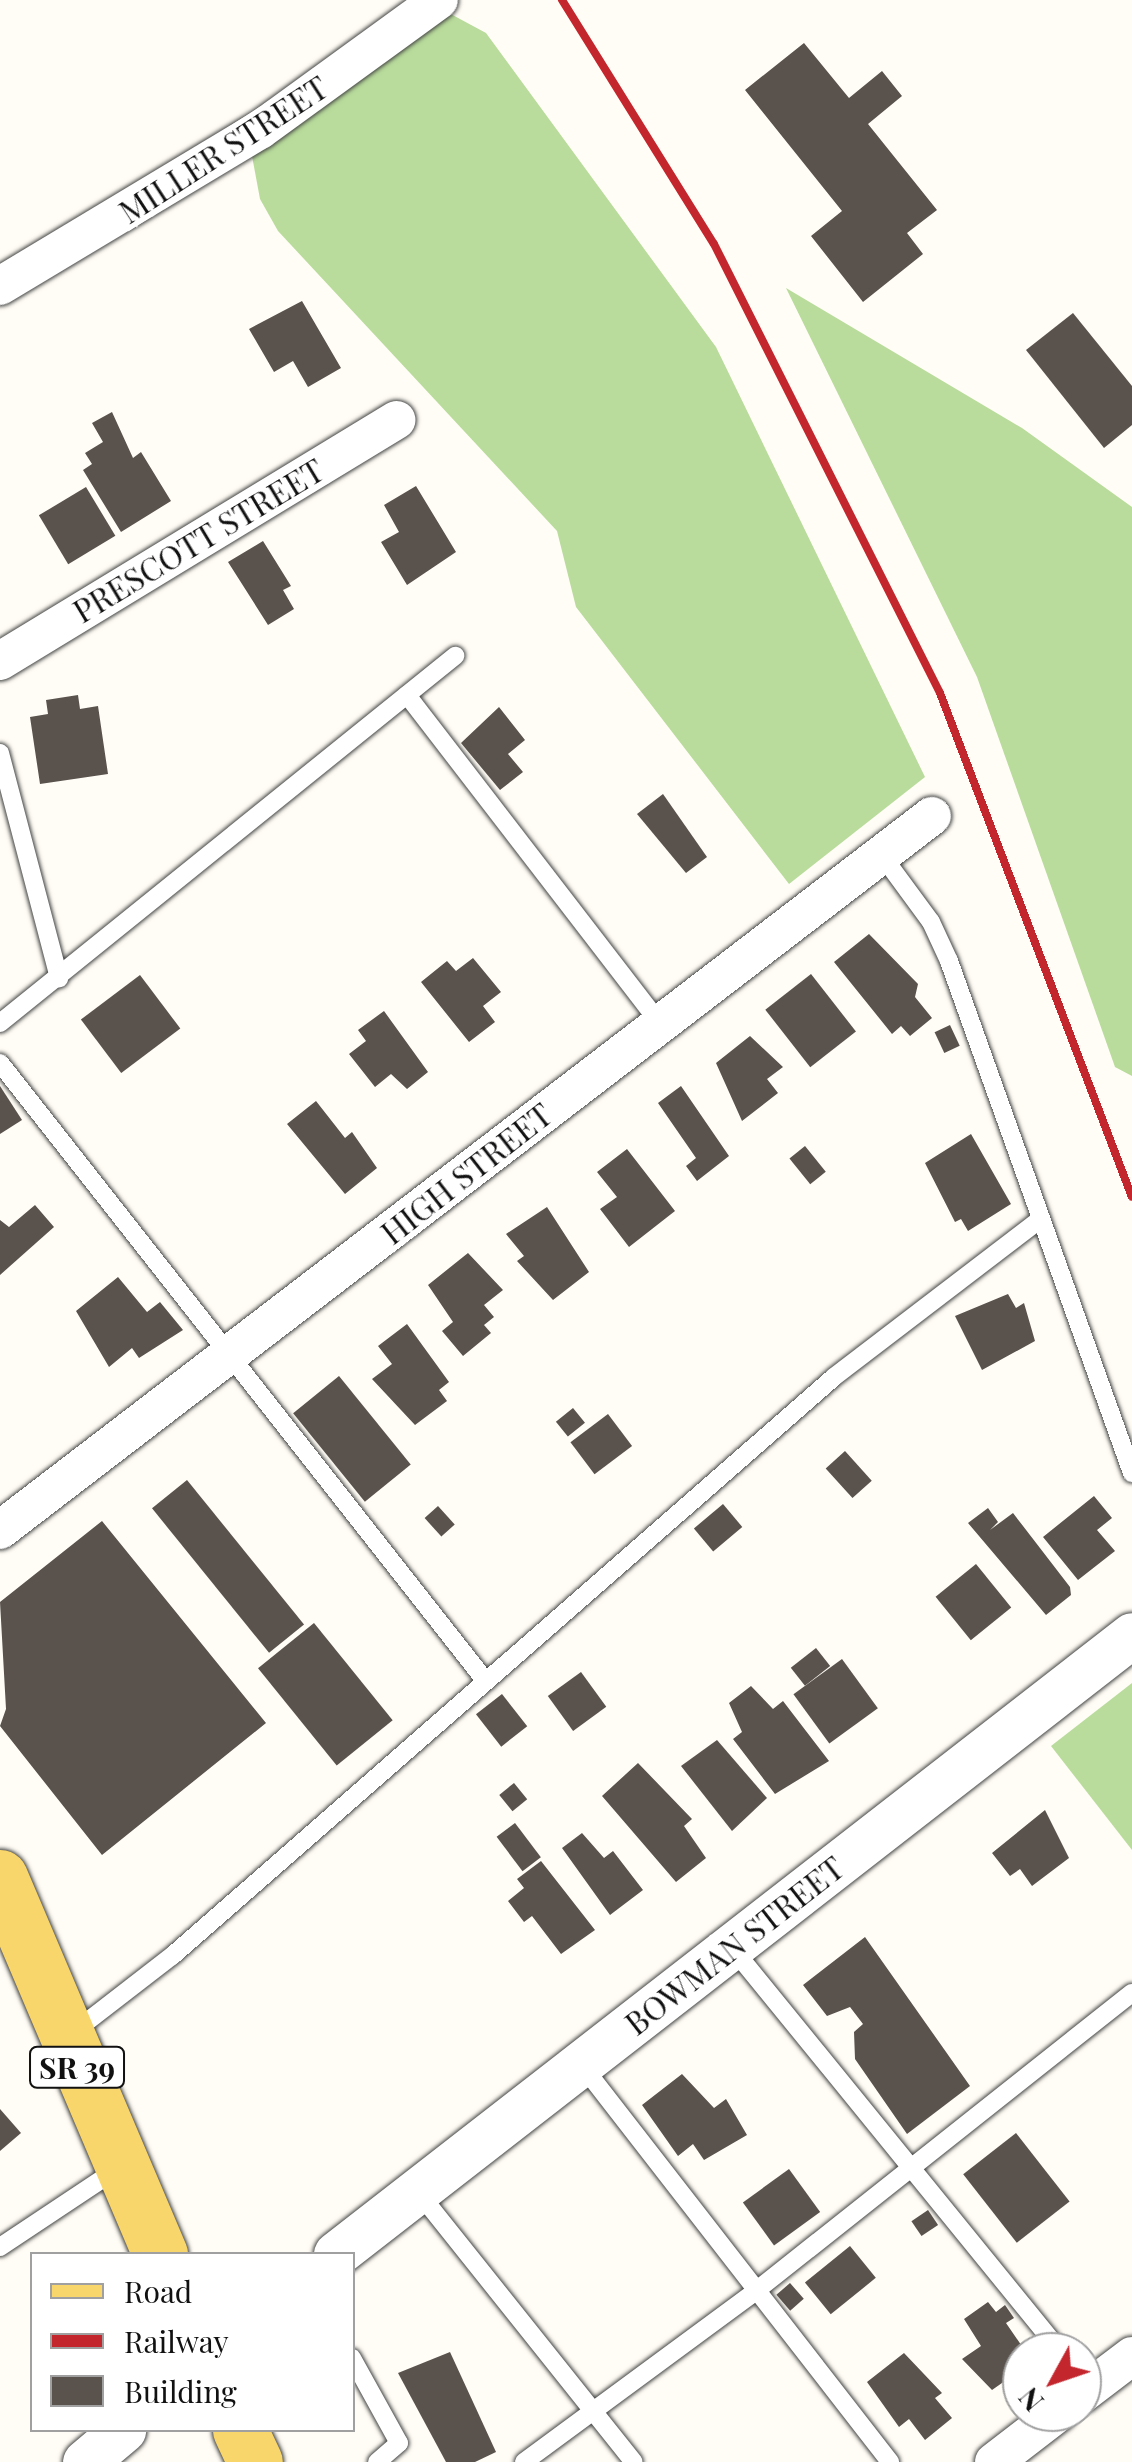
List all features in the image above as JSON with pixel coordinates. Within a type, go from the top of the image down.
[{"type":"main road","name":"SR 39","points":[[0,1877],[64,2038],[159,2252]]},
{"type":"main road","points":[[241,2432],[255,2462]]},
{"type":"street","name":"MILLER STREET","points":[[0,286],[260,130],[439,0]]},
{"type":"street","name":"PRESCOTT STREET","points":[[0,661],[397,420]]},
{"type":"street","name":"HIGH STREET","points":[[0,1530],[932,816]]},
{"type":"street","name":"BOWMAN STREET","points":[[339,2252],[1132,1635]]},
{"type":"street","points":[[1102,2376],[1132,2356]]},
{"type":"street","points":[[85,2462],[121,2432]]},
{"type":"street","points":[[994,2462],[1033,2432]]},
{"type":"lane","points":[[0,1024],[455,656]]},
{"type":"lane","points":[[407,695],[660,1024]]},
{"type":"lane","points":[[0,753],[59,978]]},
{"type":"lane","points":[[882,854],[924,909],[948,961],[1038,1221],[1132,1473]]},
{"type":"lane","points":[[0,1063],[484,1679]]},
{"type":"lane","points":[[64,2038],[172,1956],[484,1679],[910,1312],[1038,1221]]},
{"type":"lane","points":[[732,1947],[1045,2332]]},
{"type":"lane","points":[[524,2462],[757,2290],[910,2164],[1132,1993]]},
{"type":"lane","points":[[581,2064],[890,2462]]},
{"type":"lane","points":[[0,2247],[121,2167]]},
{"type":"lane","points":[[417,2191],[634,2462]]},
{"type":"lane","points":[[355,2363],[399,2443],[377,2462]]},
{"type":"green space","points":[[447,12],[486,33],[716,347],[925,777],[789,884],[576,607],[557,531],[278,231],[260,199],[252,156]]},
{"type":"green space","points":[[786,288],[1022,428],[1132,507],[1132,1076],[1115,1067],[977,677]]},
{"type":"green space","points":[[1132,1683],[1132,1850],[1051,1746]]},
{"type":"building","points":[[804,43],[849,98],[882,71],[902,96],[868,124],[937,210],[907,233],[923,254],[863,302],[811,236],[842,211],[745,90]]},
{"type":"building","points":[[302,301],[341,368],[308,387],[293,361],[274,372],[249,329]]},
{"type":"building","points":[[1073,313],[1132,386],[1132,425],[1104,448],[1026,350]]},
{"type":"building","points":[[112,412],[133,458],[141,452],[171,501],[121,532],[83,470],[92,464],[85,453],[103,442],[92,423]]},
{"type":"building","points":[[416,486],[456,552],[407,585],[381,542],[399,532],[384,505]]},
{"type":"building","points":[[86,487],[115,536],[68,564],[39,515]]},
{"type":"building","points":[[263,541],[291,586],[283,590],[294,609],[268,625],[228,562]]},
{"type":"building","points":[[78,695],[80,709],[98,706],[108,774],[40,784],[30,717],[48,714],[46,700]]},
{"type":"building","points":[[499,707],[525,740],[508,754],[523,772],[500,790],[461,743]]},
{"type":"building","points":[[663,794],[707,857],[686,873],[637,814]]},
{"type":"building","points":[[869,934],[918,984],[915,997],[932,1018],[910,1036],[901,1026],[892,1034],[834,962]]},
{"type":"building","points":[[473,958],[501,992],[483,1006],[495,1022],[469,1042],[421,982],[447,961],[456,971]]},
{"type":"building","points":[[811,974],[856,1032],[810,1067],[765,1010]]},
{"type":"building","points":[[140,975],[180,1029],[121,1073],[81,1020]]},
{"type":"building","points":[[384,1011],[428,1072],[407,1089],[391,1074],[375,1087],[349,1054],[366,1041],[358,1030]]},
{"type":"building","points":[[950,1025],[960,1046],[944,1053],[935,1032]]},
{"type":"building","points":[[750,1036],[783,1067],[767,1079],[778,1093],[742,1121],[716,1063]]},
{"type":"building","points":[[0,1086],[22,1120],[0,1134]]},
{"type":"building","points":[[681,1086],[729,1156],[697,1181],[686,1166],[696,1158],[658,1103]]},
{"type":"building","points":[[316,1101],[345,1138],[352,1132],[377,1168],[345,1194],[287,1124]]},
{"type":"building","points":[[971,1134],[1011,1204],[968,1231],[961,1219],[955,1222],[925,1163]]},
{"type":"building","points":[[805,1146],[826,1172],[810,1184],[789,1159]]},
{"type":"building","points":[[627,1149],[675,1211],[629,1247],[600,1209],[617,1197],[597,1172]]},
{"type":"building","points":[[35,1205],[54,1227],[0,1275],[0,1220],[9,1227]]},
{"type":"building","points":[[547,1207],[589,1272],[553,1300],[517,1261],[524,1256],[506,1234]]},
{"type":"building","points":[[468,1253],[503,1290],[484,1305],[494,1317],[484,1325],[491,1333],[463,1356],[442,1331],[453,1322],[428,1285]]},
{"type":"building","points":[[118,1277],[147,1312],[160,1302],[183,1330],[139,1358],[132,1348],[109,1367],[76,1311]]},
{"type":"building","points":[[1008,1294],[1016,1308],[1024,1303],[1035,1341],[982,1370],[955,1316]]},
{"type":"building","points":[[407,1324],[449,1382],[439,1390],[447,1401],[415,1425],[372,1379],[392,1364],[378,1346]]},
{"type":"building","points":[[339,1376],[411,1465],[365,1502],[293,1413]]},
{"type":"building","points":[[573,1408],[585,1423],[568,1437],[556,1422]]},
{"type":"building","points":[[608,1414],[632,1446],[595,1474],[570,1442]]},
{"type":"building","points":[[845,1451],[872,1481],[852,1498],[826,1468]]},
{"type":"building","points":[[187,1480],[304,1625],[269,1653],[152,1508]]},
{"type":"building","points":[[1094,1496],[1112,1518],[1097,1530],[1115,1551],[1078,1580],[1043,1537]]},
{"type":"building","points":[[723,1504],[742,1527],[713,1551],[694,1528]]},
{"type":"building","points":[[438,1506],[455,1525],[441,1537],[425,1518]]},
{"type":"building","points":[[988,1508],[998,1522],[990,1530],[1013,1513],[1070,1587],[1071,1595],[1046,1615],[968,1523]]},
{"type":"building","points":[[102,1521],[266,1723],[102,1855],[0,1726],[6,1709],[0,1602]]},
{"type":"building","points":[[976,1564],[1011,1608],[971,1640],[936,1597]]},
{"type":"building","points":[[314,1623],[393,1720],[337,1765],[258,1668]]},
{"type":"building","points":[[816,1648],[830,1666],[805,1686],[791,1668]]},
{"type":"building","points":[[842,1659],[878,1708],[829,1744],[793,1694]]},
{"type":"building","points":[[581,1672],[606,1707],[573,1731],[548,1696]]},
{"type":"building","points":[[751,1686],[773,1709],[783,1701],[829,1761],[775,1794],[733,1739],[742,1732],[729,1703]]},
{"type":"building","points":[[502,1694],[527,1726],[501,1747],[476,1714]]},
{"type":"building","points":[[717,1740],[767,1798],[732,1831],[681,1766]]},
{"type":"building","points":[[638,1763],[692,1819],[684,1826],[706,1858],[676,1882],[602,1796]]},
{"type":"building","points":[[514,1783],[527,1799],[512,1811],[499,1795]]},
{"type":"building","points":[[1045,1810],[1069,1858],[1032,1886],[1020,1869],[1010,1876],[992,1853]]},
{"type":"building","points":[[515,1823],[541,1857],[523,1871],[497,1837]]},
{"type":"building","points":[[582,1833],[604,1858],[613,1851],[643,1890],[610,1915],[562,1848]]},
{"type":"building","points":[[541,1861],[595,1930],[561,1954],[532,1916],[524,1922],[508,1901],[524,1888],[517,1879]]},
{"type":"building","points":[[865,1937],[970,2086],[907,2134],[855,2059],[854,2032],[863,2024],[850,2007],[827,2016],[803,1985]]},
{"type":"building","points":[[682,2074],[714,2108],[726,2099],[747,2135],[704,2160],[693,2144],[678,2156],[642,2105]]},
{"type":"building","points":[[0,2109],[21,2133],[0,2151]]},
{"type":"building","points":[[1016,2133],[1070,2202],[1017,2243],[963,2174]]},
{"type":"building","points":[[789,2169],[820,2212],[774,2245],[743,2203]]},
{"type":"building","points":[[928,2210],[938,2225],[921,2236],[911,2221]]},
{"type":"building","points":[[850,2246],[876,2278],[831,2314],[805,2283]]},
{"type":"building","points":[[790,2283],[804,2299],[790,2311],[776,2295]]},
{"type":"building","points":[[988,2302],[996,2312],[1005,2305],[1014,2318],[1006,2323],[1012,2332],[1002,2332],[1002,2383],[992,2390],[962,2359],[981,2346],[964,2319]]},
{"type":"building","points":[[450,2352],[496,2452],[475,2462],[446,2462],[398,2373]]},
{"type":"building","points":[[904,2353],[942,2393],[935,2398],[952,2418],[925,2440],[909,2419],[899,2427],[867,2382]]},
{"type":"railway","points":[[562,0],[714,244],[940,693],[1132,1197]]}]
